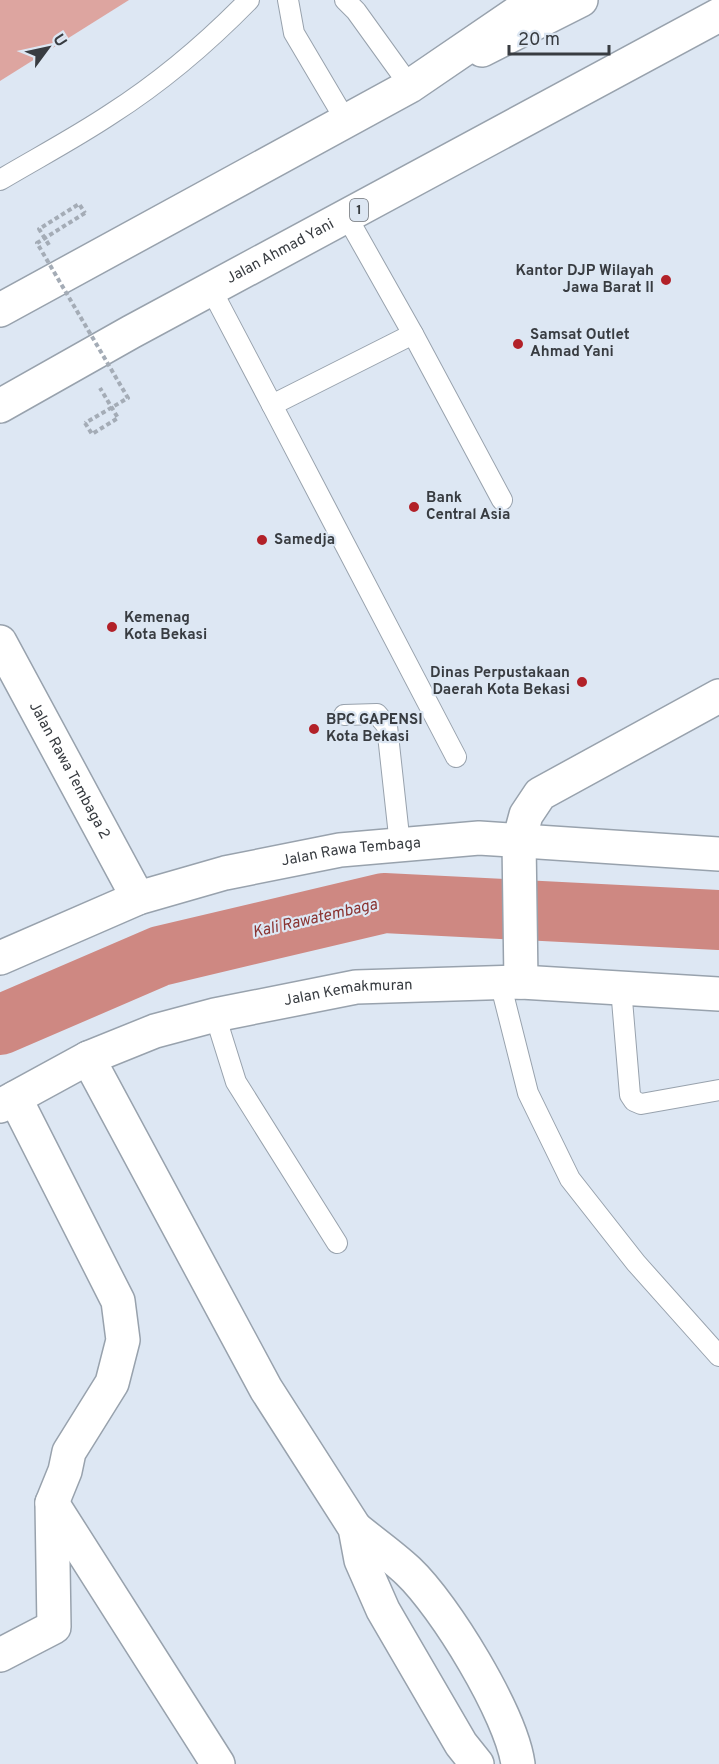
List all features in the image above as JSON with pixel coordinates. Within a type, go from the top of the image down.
[{"type":"main road","points":[[410,86],[536,0]]},
{"type":"main road","points":[[0,310],[410,86],[581,0]]},
{"type":"main road","name":"Jalan Ahmad Yani","points":[[0,406],[211,289],[719,15]]},
{"type":"main road","name":"Jalan Rawa Tembaga 2","points":[[0,642],[138,898]]},
{"type":"main road","points":[[514,974],[519,848],[526,815],[540,794],[719,696]]},
{"type":"main road","name":"Jalan Rawa Tembaga","points":[[0,958],[138,898],[266,864],[339,850],[479,838],[519,848],[719,854]]},
{"type":"main road","name":"Jalan Kemakmuran","points":[[8,1102],[88,1058],[155,1031],[215,1015],[356,987],[514,974],[621,988],[719,994]]},
{"type":"main road","points":[[88,1058],[266,1389],[355,1528],[409,1572],[463,1642],[503,1718],[517,1755],[518,1764]]},
{"type":"main road","points":[[0,1655],[54,1627],[52,1503],[65,1471],[69,1452],[112,1383],[123,1340],[118,1301],[8,1102]]},
{"type":"main road","points":[[52,1503],[218,1764]]},
{"type":"main road","points":[[355,1528],[361,1560],[383,1610],[461,1744],[477,1764]]},
{"type":"lane","points":[[0,180],[111,115],[165,76],[227,23],[249,0]]},
{"type":"lane","points":[[288,0],[294,33],[346,121]]},
{"type":"lane","points":[[345,0],[356,11],[410,86]]},
{"type":"lane","points":[[347,217],[502,500]]},
{"type":"lane","points":[[211,289],[456,757]]},
{"type":"lane","points":[[272,405],[413,334]]},
{"type":"lane","points":[[344,715],[377,714],[387,726],[400,845]]},
{"type":"lane","points":[[514,974],[528,1093],[570,1179],[636,1263],[719,1356]]},
{"type":"lane","points":[[621,988],[630,1095],[634,1101],[641,1104],[719,1090]]},
{"type":"lane","points":[[215,1015],[236,1082],[337,1243]]},
{"type":"path","points":[[39,229],[79,204],[85,213],[37,243],[128,398],[85,423],[92,434],[118,418]]},
{"type":"shaded area","points":[[0,0],[129,0],[0,81]]},
{"type":"waterway","name":"Kali Rawatembaga","points":[[0,1025],[160,956],[384,903],[719,920]]},
{"type":"place","name":"Kantor DJP Wilayah Jawa Barat II","points":[[666,280]]},
{"type":"place","name":"Samsat Outlet Ahmad Yani","points":[[518,344]]},
{"type":"place","name":"Bank Central Asia","points":[[414,507]]},
{"type":"place","name":"Samedja","points":[[262,540]]},
{"type":"place","name":"Kemenag Kota Bekasi","points":[[112,627]]},
{"type":"place","name":"Dinas Perpustakaan Daerah Kota Bekasi","points":[[582,682]]},
{"type":"place","name":"BPC GAPENSI Kota Bekasi","points":[[314,729]]}]
